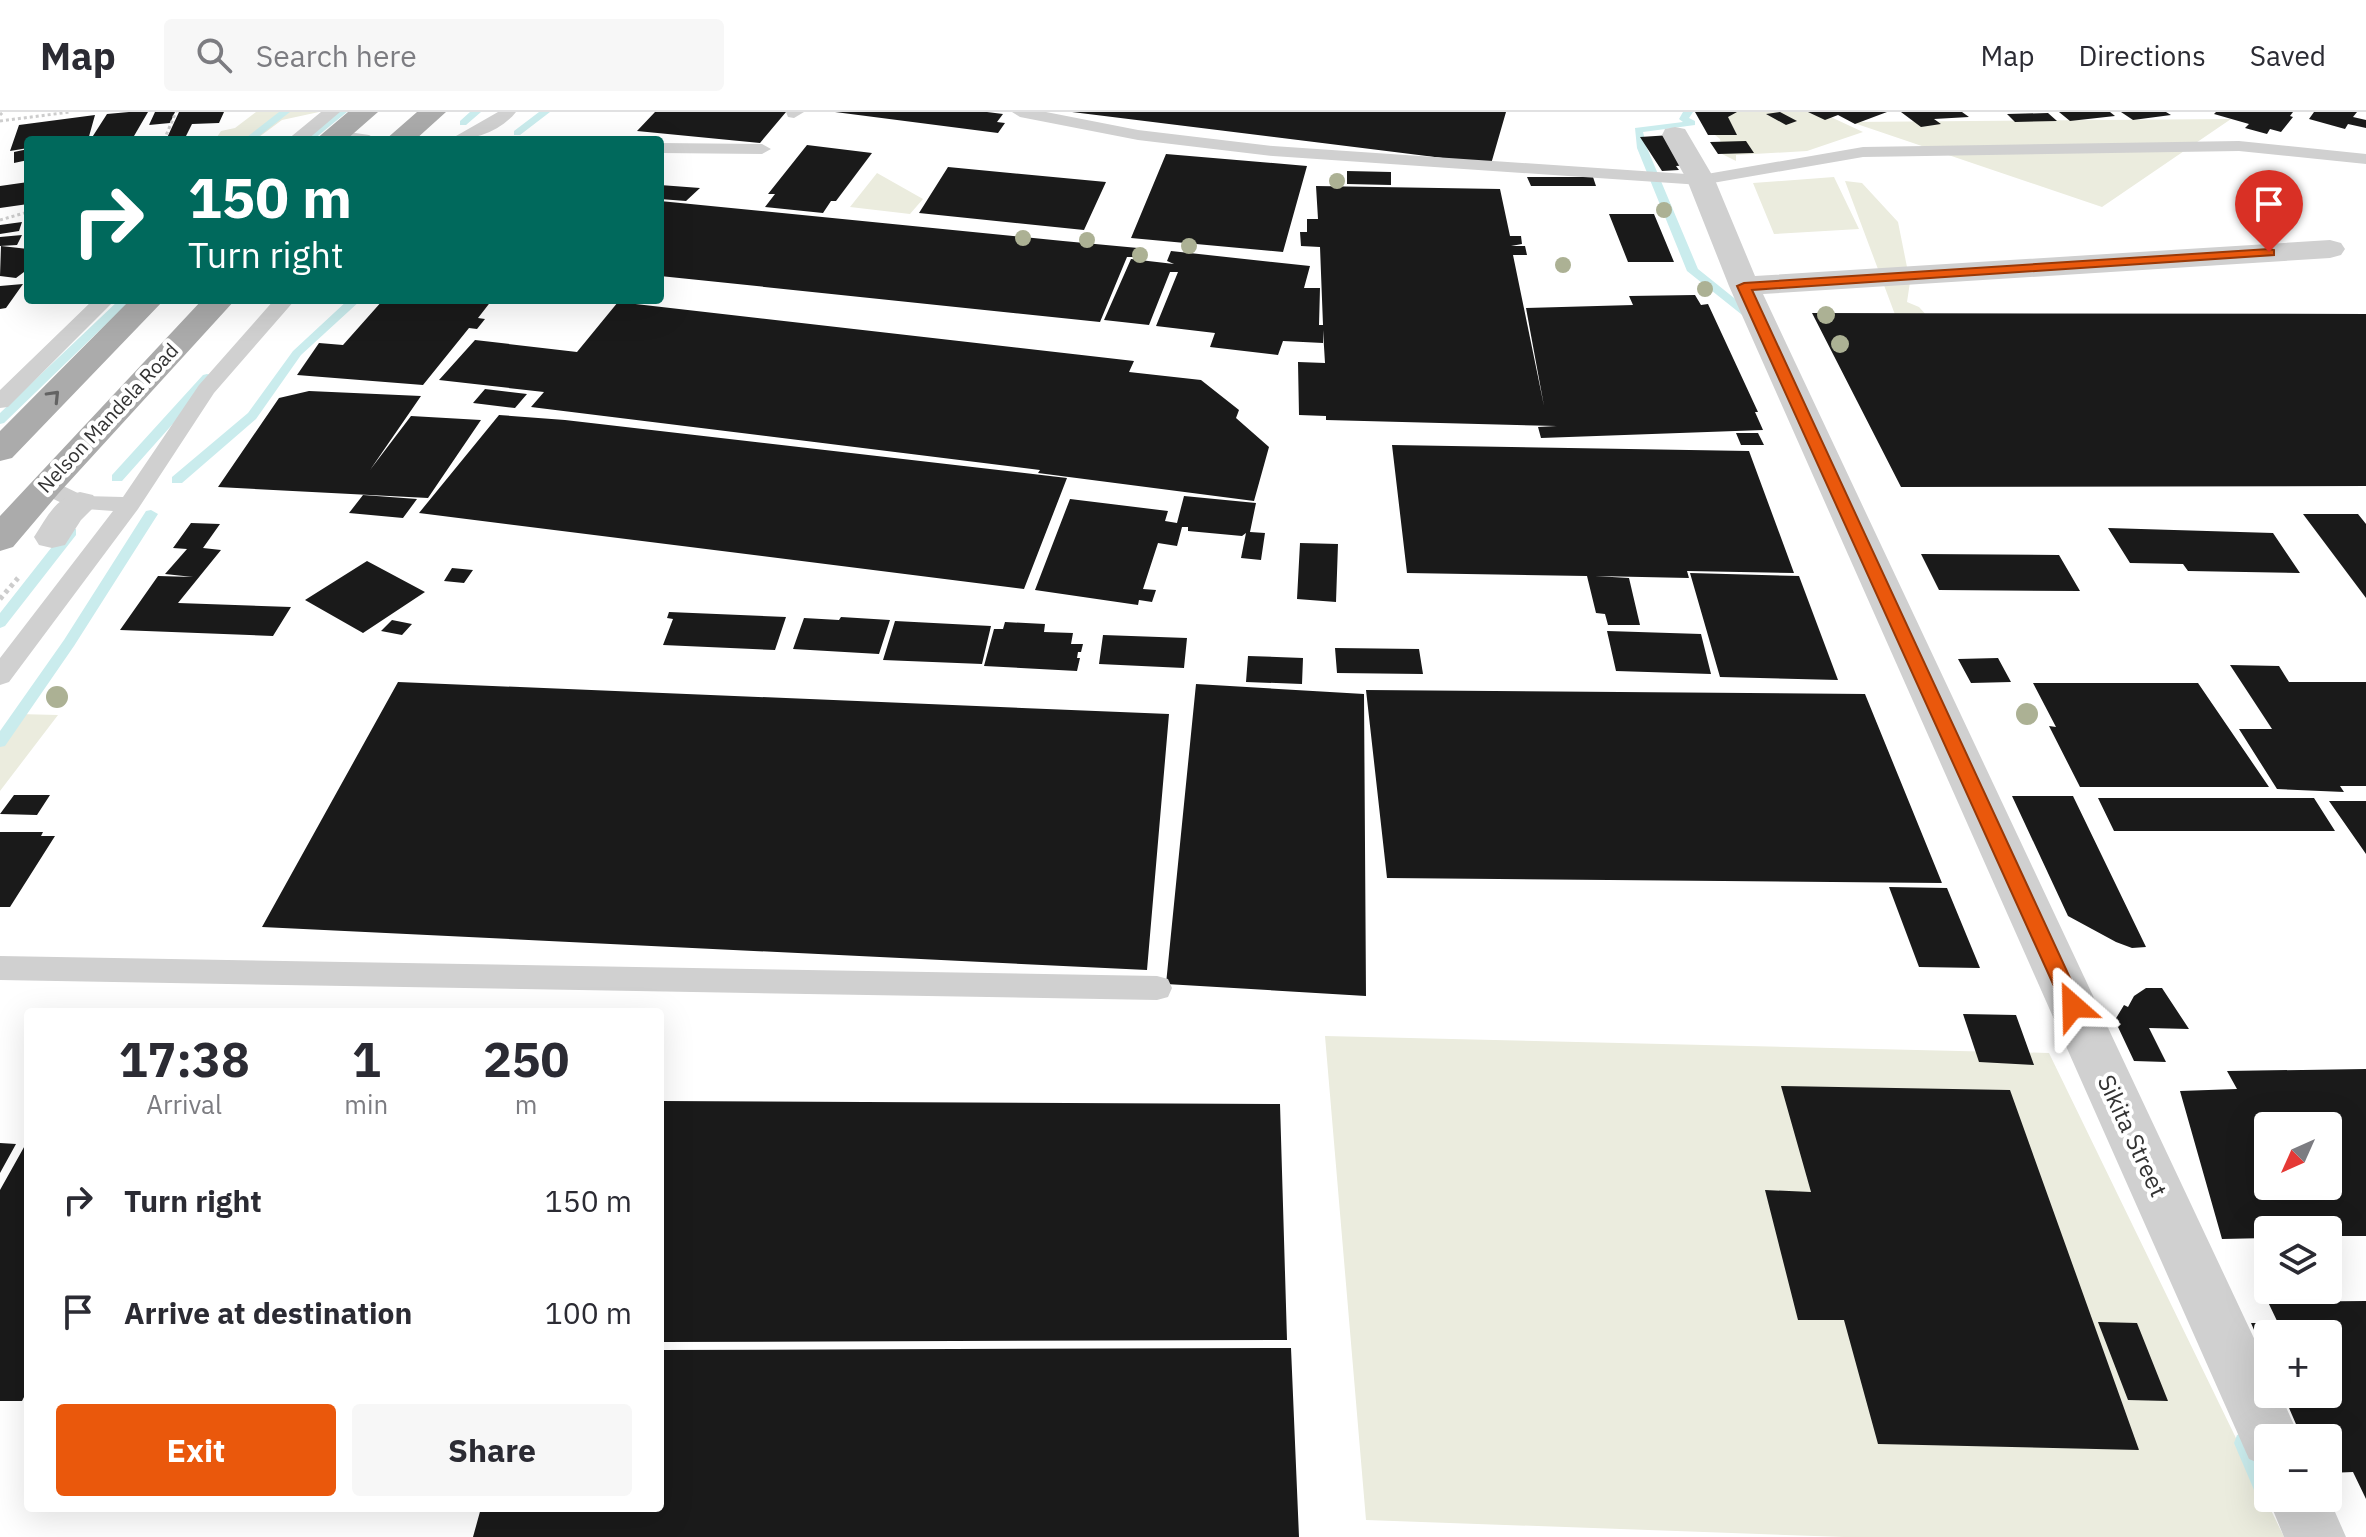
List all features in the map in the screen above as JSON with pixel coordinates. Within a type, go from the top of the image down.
[{"type":"main road","points":[[332,129],[365,112]]},
{"type":"main road","points":[[404,136],[433,112]]},
{"type":"main road","points":[[0,451],[144,304]]},
{"type":"main road","name":"Nelson Mandela Road","points":[[0,539],[45,486],[215,304]]},
{"type":"street","name":"Sikita Street","points":[[1675,135],[1701,180],[1744,286],[2264,1424]]},
{"type":"street","points":[[1744,286],[2330,249]]},
{"type":"street","points":[[52,537],[67,513],[80,503]]},
{"type":"street","points":[[2304,1512],[2315,1537]]},
{"type":"lane","points":[[466,136],[500,120],[508,112]]},
{"type":"lane","points":[[1020,112],[1138,135],[1273,151],[1701,180],[1863,152],[2239,146],[2366,159]]},
{"type":"lane","points":[[309,136],[332,129],[356,136]]},
{"type":"lane","points":[[664,148],[762,149]]},
{"type":"lane","points":[[0,402],[53,347],[101,304]]},
{"type":"lane","points":[[0,676],[130,504],[206,389],[281,304]]},
{"type":"lane","points":[[45,486],[80,503],[130,504]]},
{"type":"lane","points":[[0,968],[1157,988]]},
{"type":"path","points":[[0,121],[70,112]]},
{"type":"path","points":[[166,136],[176,112]]},
{"type":"path","points":[[0,220],[24,213]]},
{"type":"shaded area","points":[[256,112],[319,112],[282,120],[260,136],[218,136],[221,131],[235,128]]},
{"type":"shaded area","points":[[1716,112],[1820,112],[1863,132],[1807,151],[1736,155],[1736,161],[1722,154],[1720,139],[1715,135]]},
{"type":"shaded area","points":[[2231,119],[2102,207],[1851,122]]},
{"type":"shaded area","points":[[877,173],[923,199],[910,214],[850,207]]},
{"type":"shaded area","points":[[1834,177],[1859,229],[1774,234],[1753,183]]},
{"type":"shaded area","points":[[1845,181],[1862,183],[1898,222],[1910,282],[1907,302],[1919,307],[1929,318],[1909,352]]},
{"type":"shaded area","points":[[18,714],[58,715],[0,791],[0,743]]},
{"type":"shaded area","points":[[1325,1036],[2049,1053],[2254,1475],[2254,1512],[2272,1512],[2284,1537],[1844,1537],[1366,1520]]},
{"type":"building","points":[[148,112],[134,136],[93,136],[107,114]]},
{"type":"building","points":[[155,112],[175,112],[170,123],[149,125]]},
{"type":"building","points":[[179,112],[224,112],[219,123],[192,124],[186,136],[168,136]]},
{"type":"building","points":[[655,112],[786,112],[760,143],[637,131]]},
{"type":"building","points":[[835,112],[987,112],[1003,114],[997,122],[1005,123],[998,133]]},
{"type":"building","points":[[1072,112],[1506,112],[1491,164]]},
{"type":"building","points":[[1695,112],[1737,112],[1728,117],[1737,135],[1708,135]]},
{"type":"building","points":[[1780,112],[1797,121],[1786,125],[1766,114]]},
{"type":"building","points":[[1808,112],[1887,112],[1855,124],[1838,115],[1825,120]]},
{"type":"building","points":[[1901,112],[1962,112],[1969,117],[1934,119],[1941,124],[1921,127]]},
{"type":"building","points":[[2059,112],[2110,112],[2115,116],[2070,121]]},
{"type":"building","points":[[2121,112],[2166,112],[2171,115],[2133,120]]},
{"type":"building","points":[[2293,112],[2290,116],[2293,117],[2281,132],[2270,129],[2267,134],[2245,128],[2249,124],[2214,114]]},
{"type":"building","points":[[2314,112],[2357,112],[2353,117],[2366,120],[2366,128],[2348,124],[2345,129],[2309,119]]},
{"type":"building","points":[[2048,113],[2057,121],[2015,122],[2007,114]]},
{"type":"building","points":[[95,115],[89,136],[24,136],[24,149],[10,151],[19,125]]},
{"type":"building","points":[[1671,135],[1691,165],[1676,166],[1679,170],[1662,171],[1640,137]]},
{"type":"building","points":[[1746,141],[1754,153],[1718,154],[1710,142]]},
{"type":"building","points":[[807,145],[872,153],[836,201],[831,201],[823,213],[765,207],[775,194],[768,194]]},
{"type":"building","points":[[24,150],[24,161],[14,163],[14,152]]},
{"type":"building","points":[[1166,154],[1307,166],[1283,252],[1131,238]]},
{"type":"building","points":[[948,167],[1106,182],[1084,230],[919,213]]},
{"type":"building","points":[[1347,171],[1391,172],[1391,185],[1347,184]]},
{"type":"building","points":[[1527,177],[1593,177],[1596,186],[1531,186]]},
{"type":"building","points":[[24,183],[24,205],[0,208],[0,186]]},
{"type":"building","points":[[664,185],[700,188],[686,201],[664,199]]},
{"type":"building","points":[[1316,186],[1500,189],[1510,236],[1521,236],[1522,244],[1511,246],[1525,246],[1527,255],[1513,255],[1544,406],[1526,308],[1633,305],[1629,296],[1695,295],[1701,305],[1708,304],[1758,412],[1755,412],[1763,430],[1541,438],[1538,427],[1557,426],[1326,420],[1326,416],[1299,415],[1298,362],[1325,363],[1323,330],[1323,343],[1283,341],[1278,355],[1210,347],[1215,333],[1156,326],[1178,272],[1170,272],[1149,325],[1104,320],[1131,259],[1174,264],[1167,261],[1171,251],[1310,266],[1304,288],[1320,288],[1319,325],[1323,325],[1320,247],[1301,246],[1300,232],[1307,232],[1307,219],[1318,219]]},
{"type":"building","points":[[664,201],[1138,248],[1134,257],[1127,257],[1100,322],[664,276]]},
{"type":"building","points":[[1609,214],[1654,214],[1674,262],[1628,262]]},
{"type":"building","points":[[22,222],[19,231],[0,234],[0,225]]},
{"type":"building","points":[[22,235],[17,245],[0,246],[0,237]]},
{"type":"building","points":[[1,246],[24,249],[24,272],[16,278],[0,276]]},
{"type":"building","points":[[23,284],[6,308],[0,309],[0,286]]},
{"type":"building","points":[[379,304],[489,304],[478,318],[485,319],[477,329],[469,328],[423,385],[297,375],[319,343],[343,345]]},
{"type":"building","points":[[616,304],[635,304],[1134,361],[1129,372],[1201,380],[1239,410],[1236,418],[1269,447],[1254,501],[1038,473],[1040,470],[531,407],[544,392],[439,380],[475,340],[577,352]]},
{"type":"building","points":[[1812,313],[2366,314],[2366,486],[1901,487]]},
{"type":"building","points":[[485,389],[527,394],[515,408],[473,403]]},
{"type":"building","points":[[309,391],[421,396],[370,470],[411,416],[481,420],[428,498],[218,487],[279,398]]},
{"type":"building","points":[[499,415],[1067,478],[1024,589],[419,513]]},
{"type":"building","points":[[1736,433],[1758,433],[1764,445],[1741,445]]},
{"type":"building","points":[[1392,445],[1749,451],[1794,573],[1687,571],[1689,578],[1595,576],[1629,578],[1640,625],[1608,625],[1605,614],[1596,613],[1587,576],[1407,573]]},
{"type":"building","points":[[363,495],[417,499],[403,518],[349,513]]},
{"type":"building","points":[[1184,496],[1256,503],[1250,532],[1265,533],[1261,560],[1241,558],[1246,533],[1242,536],[1188,531],[1188,527],[1182,527],[1177,546],[1158,543],[1143,589],[1156,590],[1152,602],[1139,600],[1138,605],[1035,590],[1070,499],[1168,511],[1165,521],[1177,523]]},
{"type":"building","points":[[2303,514],[2358,514],[2366,524],[2366,598]]},
{"type":"building","points":[[191,523],[220,524],[203,548],[221,550],[178,603],[291,607],[273,636],[120,630],[158,576],[193,577],[165,574],[187,549],[173,548]]},
{"type":"building","points":[[2108,528],[2273,533],[2300,573],[2188,571],[2183,564],[2130,563]]},
{"type":"building","points":[[1300,543],[1338,544],[1336,602],[1297,599]]},
{"type":"building","points":[[1921,554],[2059,555],[2080,591],[1939,590]]},
{"type":"building","points":[[367,561],[425,592],[363,633],[305,600]]},
{"type":"building","points":[[452,568],[473,570],[464,583],[444,581]]},
{"type":"building","points":[[1690,573],[1799,576],[1838,680],[1720,677]]},
{"type":"building","points":[[669,612],[786,617],[775,650],[663,645],[673,619],[667,618]]},
{"type":"building","points":[[841,617],[890,620],[879,654],[793,649],[804,618],[839,620]]},
{"type":"building","points":[[392,620],[412,624],[402,635],[381,631]]},
{"type":"building","points":[[895,621],[991,626],[982,664],[883,660]]},
{"type":"building","points":[[1005,622],[1045,624],[1044,632],[1073,633],[1071,644],[1083,644],[1081,652],[1078,652],[1077,671],[984,666],[994,629],[1003,629]]},
{"type":"building","points":[[1607,631],[1701,634],[1711,674],[1616,671]]},
{"type":"building","points":[[1103,635],[1187,638],[1184,668],[1099,664]]},
{"type":"building","points":[[1335,648],[1419,649],[1423,674],[1337,673]]},
{"type":"building","points":[[1248,656],[1303,658],[1302,684],[1246,682]]},
{"type":"building","points":[[1998,658],[2011,682],[1971,683],[1958,659]]},
{"type":"building","points":[[2230,665],[2279,666],[2289,682],[2366,682],[2366,786],[2340,786],[2344,792],[2277,789],[2239,729],[2272,729]]},
{"type":"building","points":[[398,682],[1169,714],[1147,970],[262,927]]},
{"type":"building","points":[[2033,683],[2198,683],[2269,787],[2080,787],[2049,726],[2056,727]]},
{"type":"building","points":[[1196,684],[1364,694],[1366,996],[1166,984]]},
{"type":"building","points":[[1366,690],[1865,694],[1942,883],[1387,878]]},
{"type":"building","points":[[14,795],[50,795],[37,815],[0,814]]},
{"type":"building","points":[[2012,796],[2073,796],[2146,947],[2132,948],[2116,942],[2068,916]]},
{"type":"building","points":[[2098,798],[2314,798],[2335,831],[2114,831]]},
{"type":"building","points":[[2329,801],[2366,801],[2366,854]]},
{"type":"building","points":[[0,832],[43,832],[41,836],[55,836],[10,907],[0,907]]},
{"type":"building","points":[[1889,887],[1947,888],[1980,968],[1919,967]]},
{"type":"building","points":[[2146,988],[2162,988],[2189,1029],[2149,1028],[2166,1062],[2134,1061],[2118,1027],[2121,1024],[2115,1020],[2124,1005],[2128,1007],[2134,996]]},
{"type":"building","points":[[1963,1014],[2016,1015],[2034,1065],[1979,1062]]},
{"type":"building","points":[[2366,1069],[2366,1236],[2342,1236],[2342,1216],[2254,1216],[2254,1238],[2222,1239],[2180,1091],[2237,1089],[2227,1071]]},
{"type":"building","points":[[1781,1086],[2010,1090],[2139,1450],[1878,1444],[1844,1320],[1798,1320],[1765,1190],[1811,1192]]},
{"type":"building","points":[[664,1101],[1280,1104],[1287,1340],[664,1342]]},
{"type":"building","points":[[0,1143],[16,1144],[0,1173]]},
{"type":"building","points":[[24,1147],[22,1401],[0,1401],[0,1190]]},
{"type":"building","points":[[2342,1301],[2366,1301],[2366,1499],[2353,1472],[2342,1472],[2342,1424],[2296,1424],[2289,1408],[2342,1408],[2342,1320],[2277,1320],[2269,1304],[2342,1304]]},
{"type":"building","points":[[2098,1322],[2137,1323],[2168,1401],[2128,1400]]},
{"type":"building","points":[[1291,1348],[1299,1537],[473,1537],[480,1512],[664,1512],[664,1350]]},
{"type":"waterway","points":[[253,136],[285,112]]},
{"type":"waterway","points":[[312,136],[342,112]]},
{"type":"waterway","points":[[463,123],[476,112]]},
{"type":"waterway","points":[[517,133],[545,112]]},
{"type":"waterway","points":[[1688,112],[1684,119],[1692,123],[1638,130],[1642,148],[1693,271],[1755,320]]},
{"type":"waterway","points":[[0,420],[121,304]]},
{"type":"waterway","points":[[177,480],[252,416],[297,353],[351,304]]},
{"type":"waterway","points":[[117,478],[207,378]]},
{"type":"waterway","points":[[0,742],[69,643],[151,514]]},
{"type":"waterway","points":[[0,623],[71,532]]},
{"type":"waterway","points":[[2245,1443],[2254,1464]]},
{"type":"route","points":[[2073,1006],[1744,286],[2269,252]]}]
